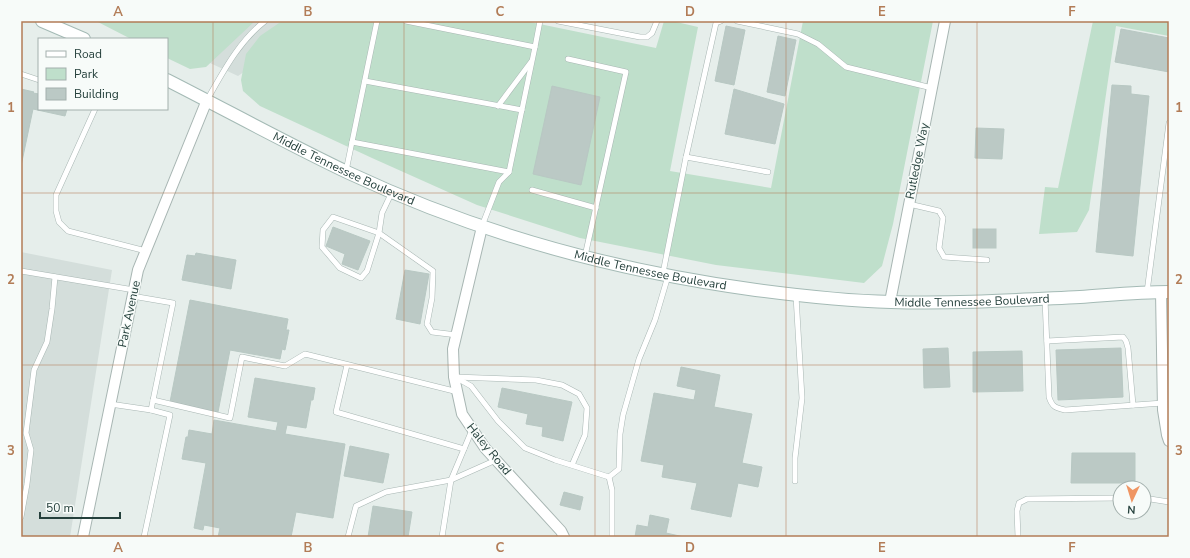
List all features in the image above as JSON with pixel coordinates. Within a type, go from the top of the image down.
[{"type":"main road","points":[[42,21],[82,38]]},
{"type":"main road","name":"Middle Tennessee Boulevard","points":[[168,80],[346,171],[392,191],[482,227],[544,246],[629,268],[702,282],[796,295],[890,302],[981,302],[1165,292]]},
{"type":"street","name":"Rutledge Way","points":[[890,302],[945,21]]},
{"type":"street","name":"Park Avenue","points":[[83,537],[138,270],[207,100]]},
{"type":"street","name":"Haley Road","points":[[482,227],[453,349],[454,377],[462,414],[485,448],[561,531],[564,537]]},
{"type":"street","points":[[1165,292],[1166,376],[1163,403],[1169,441]]},
{"type":"lane","points":[[207,100],[226,67],[240,47],[256,28],[265,21]]},
{"type":"lane","points":[[346,171],[377,21]]},
{"type":"lane","points":[[406,21],[536,47]]},
{"type":"lane","points":[[482,227],[499,182],[509,172],[536,47],[540,21]]},
{"type":"lane","points":[[558,21],[640,37],[647,37],[652,33],[657,21]]},
{"type":"lane","points":[[609,477],[618,469],[620,434],[623,415],[639,359],[655,320],[665,275],[686,157],[716,23],[721,21]]},
{"type":"lane","points":[[737,21],[798,34],[818,44],[846,67],[932,88]]},
{"type":"lane","points":[[568,59],[626,72],[585,256]]},
{"type":"lane","points":[[498,106],[533,60]]},
{"type":"lane","points":[[21,74],[38,80]]},
{"type":"lane","points":[[364,82],[522,110]]},
{"type":"lane","points":[[95,110],[56,196],[56,211],[59,222],[68,231],[146,251]]},
{"type":"lane","points":[[1147,293],[1169,123]]},
{"type":"lane","points":[[352,142],[509,172]]},
{"type":"lane","points":[[686,157],[768,172]]},
{"type":"lane","points":[[532,190],[596,208]]},
{"type":"lane","points":[[392,191],[382,213],[379,232],[367,271],[361,278],[340,268],[322,247],[323,230],[333,217],[379,232],[433,271],[432,298],[427,324],[432,332],[456,335]]},
{"type":"lane","points":[[909,204],[939,211],[942,218],[939,248],[944,257],[987,260]]},
{"type":"lane","points":[[21,271],[133,293],[174,303],[151,410]]},
{"type":"lane","points":[[21,517],[23,495],[31,450],[26,433],[34,370],[47,342],[55,277]]},
{"type":"lane","points":[[795,481],[795,458],[802,398],[796,295]]},
{"type":"lane","points":[[1045,299],[1049,397],[1051,403],[1056,408],[1065,410],[1163,403]]},
{"type":"lane","points":[[1047,341],[1123,337],[1128,348],[1132,405]]},
{"type":"lane","points":[[153,400],[230,418],[242,357],[285,366],[305,354],[458,392]]},
{"type":"lane","points":[[347,365],[336,412],[464,449]]},
{"type":"lane","points":[[454,377],[471,386],[498,421],[525,448],[555,460],[609,477]]},
{"type":"lane","points":[[454,377],[536,380],[562,385],[579,394],[587,408],[585,435],[572,465]]},
{"type":"lane","points":[[110,404],[170,414],[144,537]]},
{"type":"lane","points":[[442,537],[451,480],[472,430]]},
{"type":"lane","points":[[348,537],[356,506],[386,492],[451,480],[496,460]]},
{"type":"lane","points":[[609,477],[612,490],[612,537]]},
{"type":"lane","points":[[1018,537],[1017,511],[1019,503],[1027,499],[1112,498]]},
{"type":"lane","points":[[1152,499],[1169,502]]},
{"type":"shaded area","points":[[119,21],[317,21],[238,76],[168,43],[168,38],[164,38]]},
{"type":"shaded area","points":[[21,252],[112,270],[70,537],[21,537]]},
{"type":"green space","points":[[96,21],[255,21],[206,67],[190,69],[168,58],[168,38],[129,38]]},
{"type":"green space","points":[[282,21],[525,21],[656,48],[664,21],[672,21],[698,27],[670,171],[771,188],[803,21],[933,21],[893,224],[882,266],[864,283],[716,265],[580,238],[477,205],[372,158],[260,106],[243,91],[241,80],[246,54],[260,36]]},
{"type":"green space","points":[[1093,21],[1169,21],[1169,36],[1116,26],[1089,210],[1077,232],[1039,234],[1045,187],[1058,188]]},
{"type":"building","points":[[726,26],[745,30],[734,85],[715,81]]},
{"type":"building","points":[[1121,29],[1169,38],[1169,72],[1115,62]]},
{"type":"building","points":[[778,36],[796,40],[785,96],[767,92]]},
{"type":"building","points":[[1112,85],[1131,86],[1131,94],[1149,96],[1133,256],[1096,252]]},
{"type":"building","points":[[552,86],[600,97],[581,185],[533,174]]},
{"type":"building","points":[[21,89],[38,94],[38,110],[67,110],[65,116],[33,109],[21,166]]},
{"type":"building","points":[[734,89],[784,104],[775,144],[725,134]]},
{"type":"building","points":[[976,128],[1004,129],[1002,159],[975,158]]},
{"type":"building","points":[[333,227],[370,241],[358,270],[342,264],[345,254],[326,246]]},
{"type":"building","points":[[973,229],[996,229],[996,248],[973,248]]},
{"type":"building","points":[[196,253],[236,260],[231,289],[182,280],[187,255],[195,256]]},
{"type":"building","points":[[405,270],[429,274],[420,324],[396,319]]},
{"type":"building","points":[[190,300],[288,319],[286,330],[289,330],[285,350],[282,349],[280,359],[230,350],[218,412],[170,402]]},
{"type":"building","points":[[948,348],[950,387],[924,388],[923,349]]},
{"type":"building","points":[[1121,348],[1123,397],[1058,400],[1056,350]]},
{"type":"building","points":[[1022,351],[1023,391],[973,392],[973,352]]},
{"type":"building","points":[[681,367],[720,375],[714,407],[752,414],[742,463],[762,467],[758,487],[738,483],[731,517],[691,509],[697,483],[662,477],[664,465],[641,461],[654,393],[694,400],[696,390],[677,386]]},
{"type":"building","points":[[255,378],[315,388],[313,400],[311,400],[306,428],[287,425],[285,434],[345,444],[333,518],[296,512],[291,537],[218,537],[220,528],[204,525],[203,530],[194,528],[206,463],[182,459],[186,437],[188,437],[189,430],[212,434],[214,420],[276,431],[278,422],[248,417]]},
{"type":"building","points":[[502,388],[572,402],[563,441],[542,436],[543,427],[526,424],[528,414],[498,407]]},
{"type":"building","points":[[350,446],[389,454],[383,483],[344,476]]},
{"type":"building","points":[[1072,453],[1135,453],[1135,480],[1112,480],[1112,483],[1071,483]]},
{"type":"building","points":[[564,492],[583,497],[580,510],[560,505]]},
{"type":"building","points":[[373,506],[412,512],[408,537],[368,537]]},
{"type":"building","points":[[650,515],[669,519],[666,533],[684,537],[635,537],[637,525],[648,527]]}]
